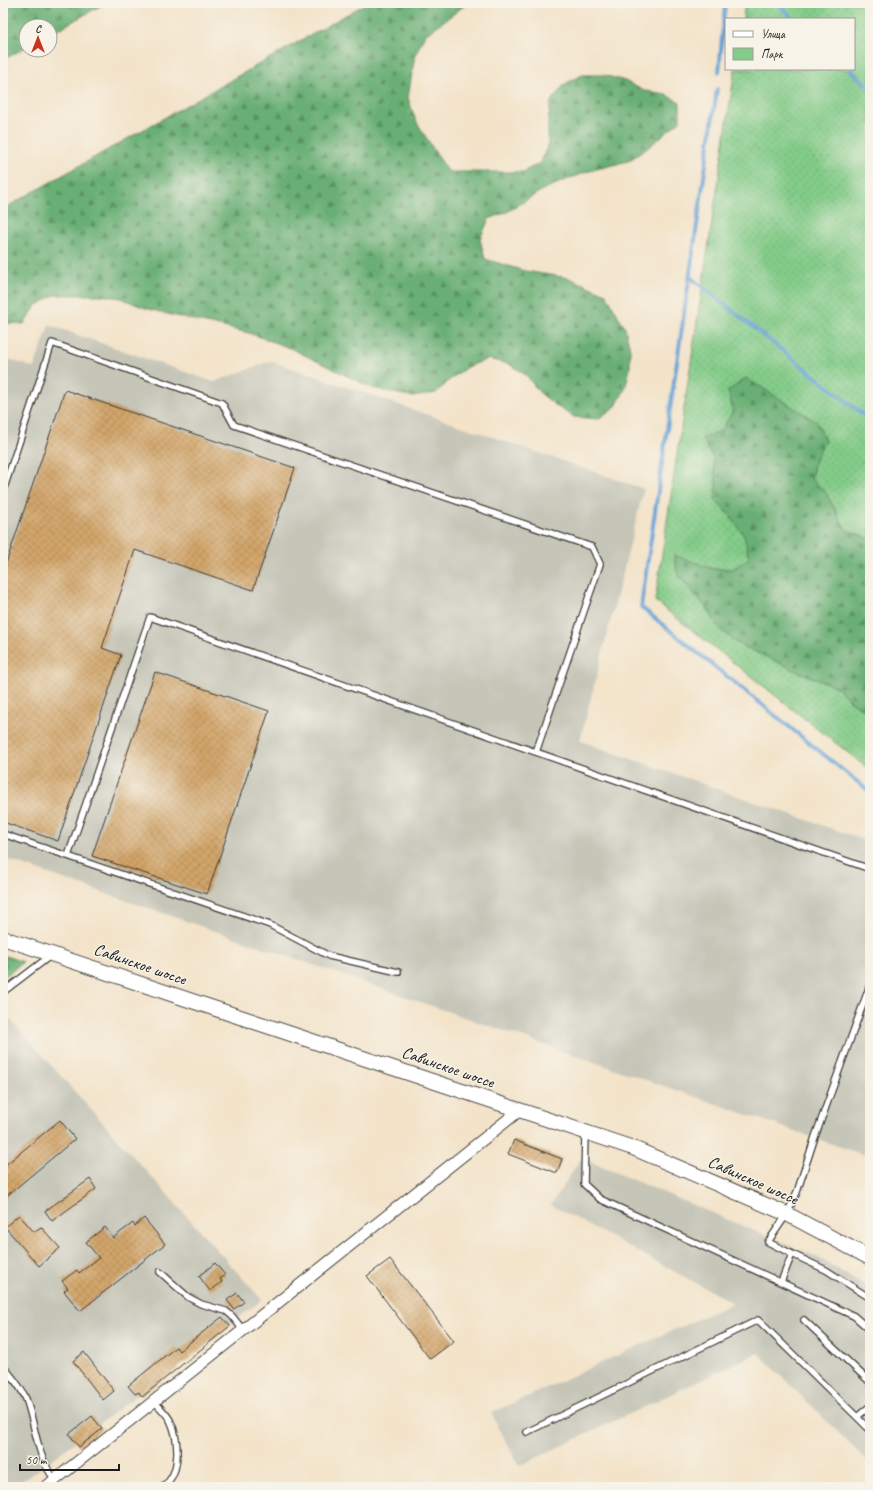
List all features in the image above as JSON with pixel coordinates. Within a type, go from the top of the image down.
[{"type":"street","name":"Савинское шоссе","points":[[3,938],[633,1148],[787,1214],[870,1258]]},
{"type":"street","points":[[46,1487],[520,1110]]},
{"type":"lane","points":[[3,491],[52,343],[222,403],[234,425],[592,547],[600,564],[536,752]]},
{"type":"lane","points":[[68,856],[150,617],[870,869]]},
{"type":"lane","points":[[3,834],[270,925],[329,956],[398,972]]},
{"type":"lane","points":[[3,992],[53,954]]},
{"type":"lane","points":[[870,985],[815,1137],[797,1192],[787,1214],[768,1242],[826,1270],[870,1298]]},
{"type":"lane","points":[[584,1132],[584,1184],[600,1199],[854,1316],[870,1330]]},
{"type":"lane","points":[[781,1282],[792,1254]]},
{"type":"lane","points":[[160,1272],[188,1297],[201,1304],[226,1312],[232,1316],[243,1330]]},
{"type":"lane","points":[[527,1432],[758,1320],[870,1430]]},
{"type":"lane","points":[[804,1320],[870,1382]]},
{"type":"lane","points":[[3,1366],[19,1385],[25,1398],[43,1461],[55,1480]]},
{"type":"lane","points":[[154,1401],[169,1419],[176,1444],[176,1462],[173,1474],[161,1487]]},
{"type":"lane","points":[[857,1417],[870,1406]]},
{"type":"shaded area","points":[[49,325],[214,382],[271,361],[644,489],[580,741],[870,842],[870,1139],[864,1155],[3,858],[3,357],[34,368]]},
{"type":"shaded area","points":[[7,1016],[262,1300],[34,1473],[12,1487],[3,1487],[3,1020]]},
{"type":"shaded area","points":[[581,1158],[817,1257],[870,1288],[870,1464],[758,1353],[519,1466],[491,1413],[733,1303],[551,1205]]},
{"type":"green space","points":[[3,3],[106,3],[58,30],[58,18],[18,18],[18,52],[3,60]]},
{"type":"green space","points":[[367,3],[468,3],[425,35],[415,55],[408,98],[416,121],[449,172],[523,172],[540,163],[548,145],[548,122],[551,101],[565,84],[582,75],[604,75],[625,81],[644,91],[662,93],[680,102],[680,121],[645,150],[628,161],[586,172],[544,189],[509,211],[489,219],[480,239],[485,259],[525,271],[569,278],[606,294],[625,328],[630,349],[630,369],[625,389],[616,406],[598,419],[574,417],[556,406],[539,392],[526,375],[509,364],[488,359],[467,367],[436,393],[413,397],[372,388],[290,348],[249,333],[163,313],[142,307],[121,298],[100,295],[54,295],[36,306],[24,324],[3,323],[3,209]]},
{"type":"green space","points":[[745,3],[870,3],[870,540],[866,537],[846,530],[826,493],[811,479],[815,459],[825,441],[729,391],[733,411],[721,431],[702,439],[713,458],[717,501],[745,535],[749,558],[733,569],[713,569],[674,556],[678,575],[708,609],[718,627],[735,642],[794,670],[837,687],[851,702],[870,713],[870,770],[655,601],[735,70],[855,70],[855,18],[743,18]]},
{"type":"green space","points":[[746,378],[817,422],[825,441],[815,459],[811,479],[826,493],[846,530],[866,537],[870,540],[870,713],[851,702],[837,687],[794,670],[735,642],[718,627],[708,609],[678,575],[674,555],[713,569],[733,569],[749,558],[744,535],[731,517],[716,501],[716,479],[713,458],[702,439],[721,431],[733,411],[728,391]]},
{"type":"green space","points":[[3,955],[23,962],[3,978]]},
{"type":"building","points":[[65,390],[295,468],[253,590],[135,550],[102,648],[121,655],[58,841],[3,822],[3,572]]},
{"type":"building","points":[[155,672],[269,711],[207,894],[92,856]]},
{"type":"building","points":[[60,1120],[75,1139],[3,1199],[3,1167]]},
{"type":"building","points":[[514,1140],[562,1159],[557,1173],[508,1154]]},
{"type":"building","points":[[90,1179],[96,1189],[52,1221],[45,1211]]},
{"type":"building","points":[[19,1215],[34,1232],[41,1227],[60,1248],[39,1266],[5,1227]]},
{"type":"building","points":[[144,1218],[165,1244],[80,1311],[64,1291],[68,1288],[62,1281],[77,1270],[79,1273],[99,1258],[86,1242],[105,1227],[113,1238],[133,1223],[135,1226]]},
{"type":"building","points":[[390,1259],[454,1341],[430,1359],[367,1276]]},
{"type":"building","points":[[215,1263],[225,1275],[220,1279],[222,1282],[210,1291],[199,1276]]},
{"type":"building","points":[[237,1293],[244,1302],[234,1309],[227,1300]]},
{"type":"building","points":[[222,1317],[230,1326],[142,1397],[139,1392],[135,1394],[128,1386],[176,1347],[179,1351]]},
{"type":"building","points":[[84,1352],[114,1391],[103,1400],[73,1361]]},
{"type":"building","points":[[92,1416],[102,1429],[79,1447],[69,1434]]},
{"type":"waterway","points":[[719,72],[725,3]]},
{"type":"waterway","points":[[777,3],[793,18]]},
{"type":"waterway","points":[[850,70],[870,88]]},
{"type":"waterway","points":[[717,89],[641,607],[870,792]]},
{"type":"waterway","points":[[690,277],[870,420]]}]
